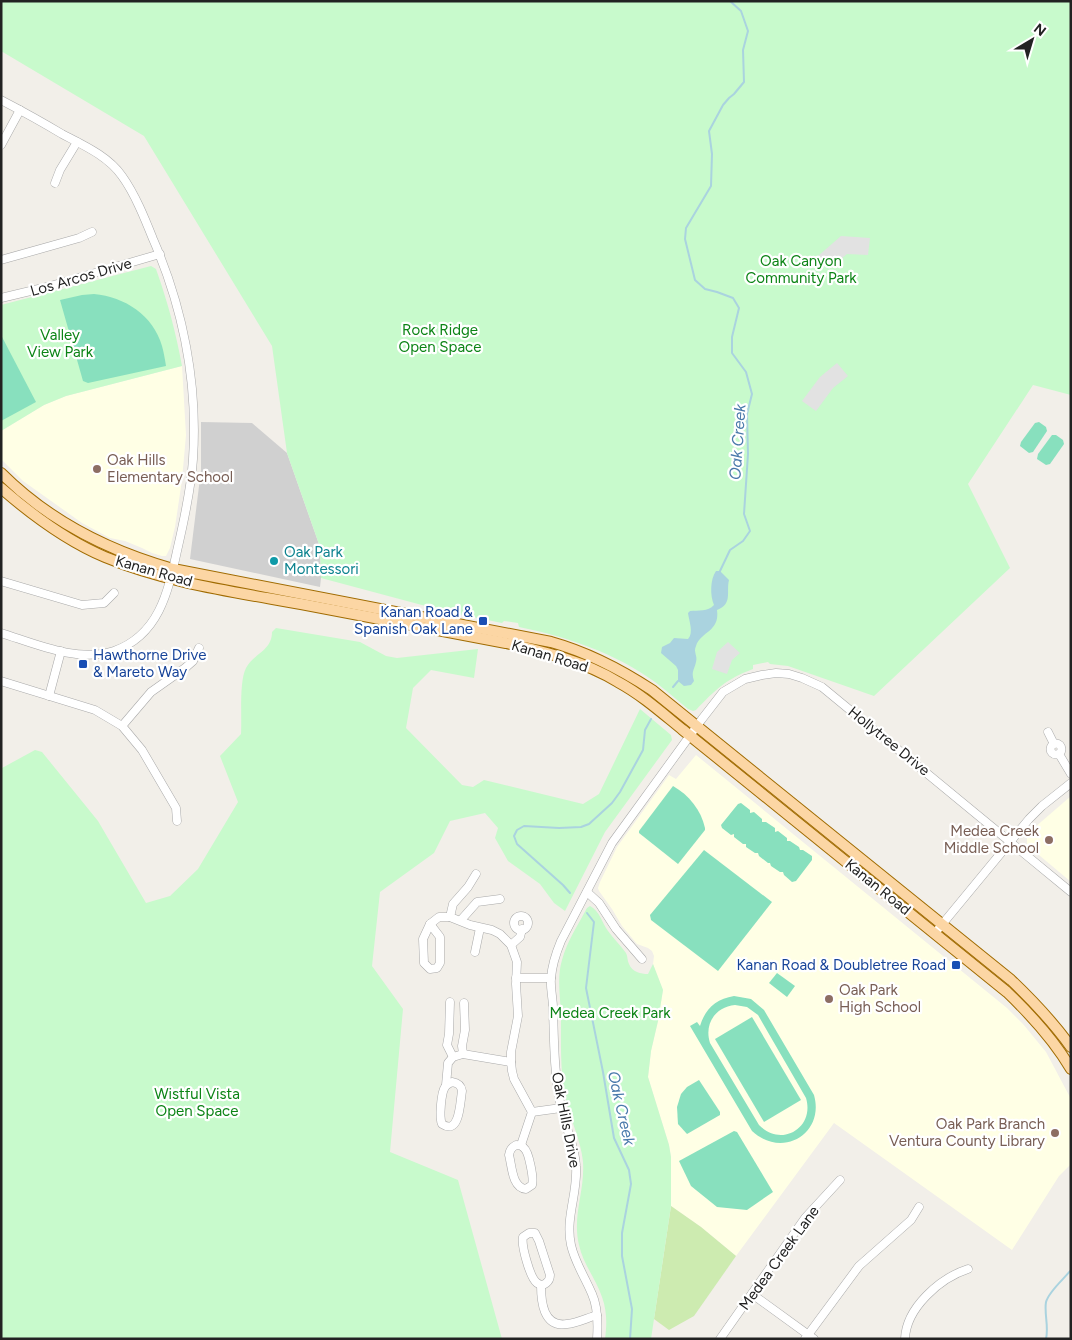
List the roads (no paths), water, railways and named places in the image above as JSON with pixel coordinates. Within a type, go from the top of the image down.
[{"type":"main road","name":"Kanan Road","points":[[1,474],[47,512],[76,530],[113,549],[172,574]]},
{"type":"main road","name":"Kanan Road","points":[[1,488],[61,534],[105,557],[141,570],[499,631],[564,646],[597,658],[634,678],[652,690],[693,731],[1017,1002],[1038,1023],[1071,1069]]},
{"type":"main road","name":"Kanan Road","points":[[693,731],[942,924],[1011,980],[1032,1000],[1071,1047]]},
{"type":"main road","points":[[1060,1052],[1064,1052],[1071,1058]]},
{"type":"street","points":[[1,100],[105,158],[115,167],[129,186],[160,254],[175,299],[184,336],[194,415],[193,458],[189,491],[172,574],[159,613],[148,629],[134,641],[116,650],[97,655],[61,651],[1,633]]},
{"type":"street","points":[[1,145],[20,110]]},
{"type":"street","points":[[55,183],[60,170],[77,142]]},
{"type":"street","points":[[1,260],[79,238],[92,232]]},
{"type":"street","name":"Los Arcos Drive","points":[[1,298],[47,287],[160,254]]},
{"type":"street","points":[[1,580],[82,605],[104,603],[114,594]]},
{"type":"street","points":[[122,726],[151,692],[193,661],[199,648]]},
{"type":"street","points":[[48,696],[61,651]]},
{"type":"street","name":"Hollytree Drive","points":[[693,731],[723,692],[746,679],[762,674],[776,673],[802,678],[822,687],[831,694],[1071,892]]},
{"type":"street","points":[[1,681],[95,710],[122,726],[142,750],[176,808],[177,821]]},
{"type":"street","name":"Oak Hills Drive","points":[[598,1339],[597,1315],[593,1295],[577,1264],[570,1244],[569,1222],[576,1182],[576,1165],[573,1147],[561,1108],[555,1073],[551,978],[561,941],[612,843],[693,731]]},
{"type":"street","points":[[1048,732],[1054,744],[1050,748],[1051,752],[1059,754],[1071,774]]},
{"type":"street","points":[[935,933],[1035,812],[1071,782]]},
{"type":"street","points":[[450,917],[453,904],[468,887],[476,874]]},
{"type":"street","points":[[587,892],[599,903],[616,929],[642,959]]},
{"type":"street","points":[[461,920],[477,902],[500,899]]},
{"type":"street","points":[[430,924],[440,937],[440,963],[437,968],[430,969],[424,963],[423,939],[430,924],[444,916],[492,930],[500,934],[511,945],[517,962],[518,1016],[510,1062],[514,1079],[532,1112],[520,1145]]},
{"type":"street","points":[[475,952],[480,928]]},
{"type":"street","points":[[511,945],[520,937],[522,930]]},
{"type":"street","points":[[516,978],[551,978]]},
{"type":"street","points":[[450,1002],[447,1045],[453,1057]]},
{"type":"street","points":[[463,1054],[462,1046],[465,1030],[464,1002]]},
{"type":"street","points":[[446,1085],[456,1082],[461,1086],[462,1091],[457,1122],[449,1127],[442,1124],[440,1118],[448,1063],[453,1057],[463,1054],[510,1062]]},
{"type":"street","points":[[532,1112],[561,1108]]},
{"type":"street","points":[[520,1145],[526,1150],[533,1179],[532,1185],[526,1190],[516,1184],[509,1155],[512,1147],[520,1145]]},
{"type":"street","name":"Medea Creek Lane","points":[[720,1339],[805,1218],[840,1180]]},
{"type":"street","points":[[752,1294],[809,1337],[859,1266],[911,1220],[919,1207]]},
{"type":"street","points":[[529,1233],[535,1234],[539,1240],[550,1275],[548,1282],[541,1285],[536,1283],[532,1276],[522,1244],[523,1237],[529,1233]]},
{"type":"street","points":[[904,1339],[909,1321],[915,1308],[921,1301],[955,1273],[968,1269]]},
{"type":"street","points":[[541,1285],[544,1311],[554,1322],[562,1325],[597,1315]]},
{"type":"water","points":[[716,571],[720,571],[729,580],[727,601],[717,610],[716,623],[698,641],[695,648],[694,681],[691,685],[684,686],[678,681],[676,666],[661,653],[662,647],[670,643],[674,638],[688,639],[691,634],[688,613],[690,611],[706,610],[714,605],[711,588]]},
{"type":"waterway","name":"Oak Creek","points":[[720,571],[730,550],[743,541],[750,531],[744,514],[748,454],[747,414],[752,394],[746,372],[732,353],[732,337],[739,308],[733,298],[705,289],[695,280],[685,239],[686,228],[711,186],[712,154],[709,131],[723,105],[744,82],[743,50],[748,31],[741,11],[730,1]]},
{"type":"waterway","name":"Oak Creek","points":[[673,687],[678,681]]},
{"type":"waterway","name":"Oak Creek","points":[[570,893],[517,844],[514,836],[517,830],[524,826],[559,828],[581,827],[589,824],[612,803],[620,792],[643,750],[645,730],[651,719]]},
{"type":"waterway","name":"Oak Creek","points":[[587,913],[594,922],[586,988],[614,1138],[629,1170],[631,1184],[622,1233],[622,1256],[632,1309],[630,1339]]},
{"type":"waterway","points":[[1046,1339],[1046,1302],[1053,1289],[1071,1270]]},
{"type":"place","name":"Oak Hills Elementary School","points":[[97,469]]},
{"type":"place","name":"Oak Park Montessori","points":[[274,561]]},
{"type":"place","name":"Kanan Road & Spanish Oak Lane","points":[[483,621]]},
{"type":"place","name":"Hawthorne Drive & Mareto Way","points":[[83,664]]},
{"type":"place","name":"Medea Creek Middle School","points":[[1049,840]]},
{"type":"place","name":"Kanan Road & Doubletree Road","points":[[956,965]]},
{"type":"place","name":"Oak Park High School","points":[[829,999]]},
{"type":"place","name":"Oak Park Branch Ventura County Library","points":[[1055,1133]]},
{"type":"park label","name":"Oak Canyon Community Park","points":[[801,270]]},
{"type":"park label","name":"Rock Ridge Open Space","points":[[440,338]]},
{"type":"park label","name":"Valley View Park","points":[[60,344]]},
{"type":"park label","name":"Medea Creek Park","points":[[610,1013]]},
{"type":"park label","name":"Wistful Vista Open Space","points":[[197,1102]]}]
